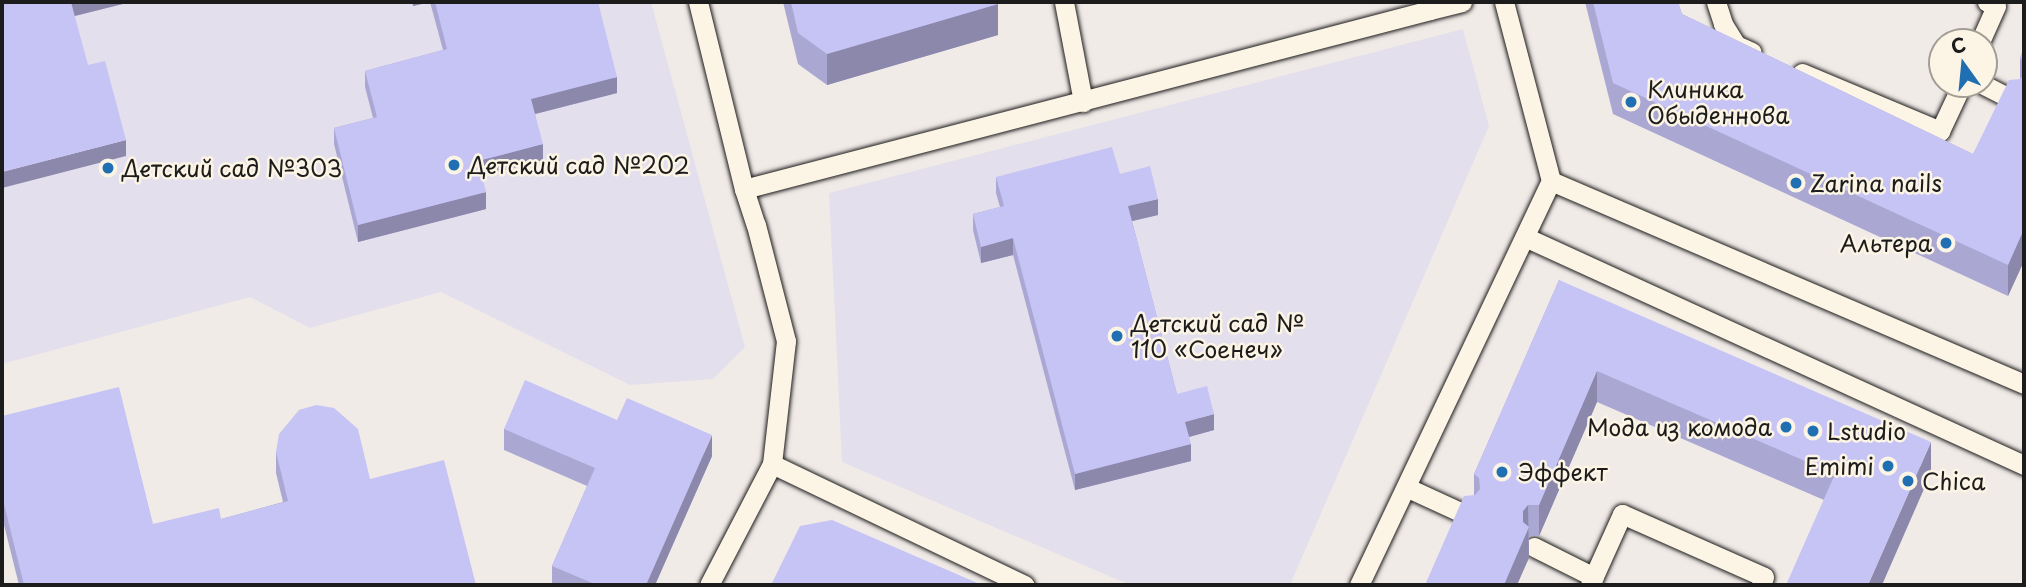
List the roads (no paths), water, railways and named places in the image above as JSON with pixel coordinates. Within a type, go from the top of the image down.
[{"type":"lane","points":[[698,2],[744,189],[786,341],[772,464],[709,585]]},
{"type":"lane","points":[[1065,2],[1083,102]]},
{"type":"lane","points":[[744,189],[1083,102],[1429,6],[1462,2]]},
{"type":"lane","points":[[1359,585],[1551,181],[1504,2]]},
{"type":"lane","points":[[1716,2],[1723,24],[1735,45],[1940,131],[1955,98]]},
{"type":"lane","points":[[1987,2],[1997,6],[1987,28]]},
{"type":"lane","points":[[1998,92],[2014,100]]},
{"type":"lane","points":[[1551,181],[2024,384]]},
{"type":"lane","points":[[1525,237],[2024,465]]},
{"type":"lane","points":[[772,464],[1002,580],[1025,585]]},
{"type":"lane","points":[[1406,487],[1469,516]]},
{"type":"lane","points":[[1534,547],[1592,581],[1622,514],[1764,578],[1760,585]]},
{"type":"place","name":"Клиника Обыденнова","points":[[1631,102]]},
{"type":"place","name":"Детский сад №202","points":[[454,165]]},
{"type":"place","name":"Детский сад №303","points":[[108,168]]},
{"type":"place","name":"Zarina nails","points":[[1796,183]]},
{"type":"place","name":"Альтера","points":[[1946,243]]},
{"type":"place","name":"Детский сад № 110 «Соенеч»","points":[[1117,336]]},
{"type":"place","name":"Мода из комода","points":[[1786,427]]},
{"type":"place","name":"Lstudio","points":[[1813,431]]},
{"type":"place","name":"Emimi","points":[[1888,466]]},
{"type":"place","name":"Эффект","points":[[1502,472]]},
{"type":"place","name":"Chica","points":[[1908,481]]}]
